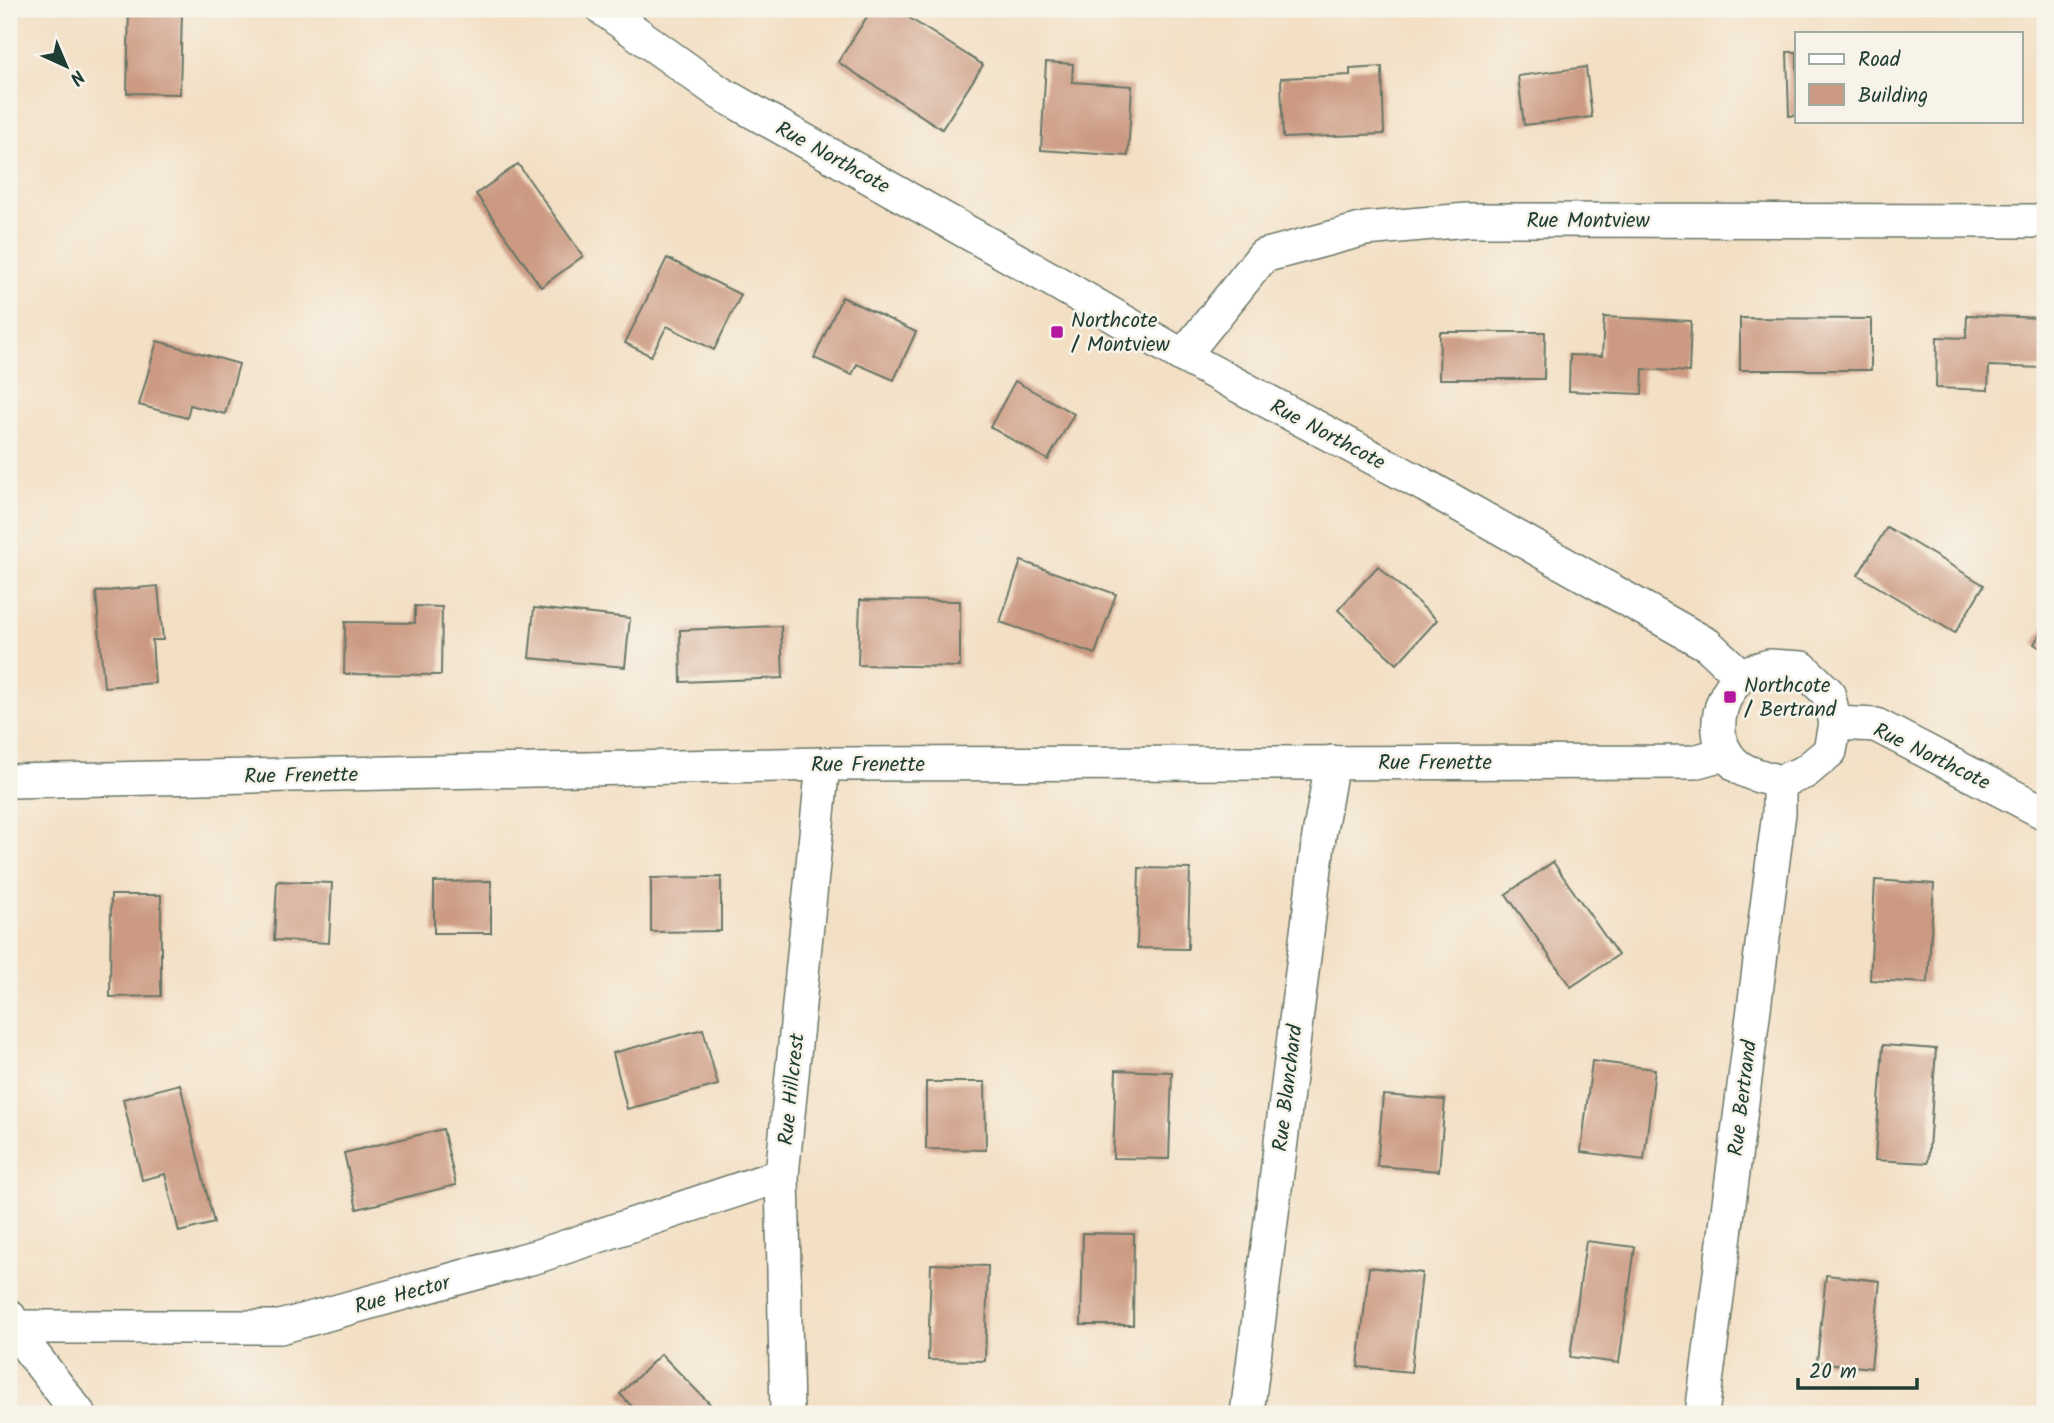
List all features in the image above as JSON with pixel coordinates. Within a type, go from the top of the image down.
[{"type":"street","name":"Rue Northcote","points":[[603,9],[720,93],[1183,356],[1426,486],[1708,645],[1741,676]]},
{"type":"street","name":"Rue Montview","points":[[1183,356],[1263,256],[1365,229],[1467,220],[2045,221]]},
{"type":"street","points":[[1769,666],[1802,668],[1828,693],[1835,723],[1830,751],[1805,772],[1779,782],[1742,769],[1726,753],[1718,733],[1719,712],[1728,692],[1741,676],[1769,666]]},
{"type":"street","name":"Rue Northcote","points":[[1835,723],[1876,725],[2045,813]]},
{"type":"street","name":"Rue Frenette","points":[[9,781],[823,764],[1694,762],[1726,753]]},
{"type":"street","name":"Rue Blanchard","points":[[1247,1414],[1319,836],[1332,762]]},
{"type":"street","name":"Rue Hillcrest","points":[[787,1414],[782,1175],[823,764]]},
{"type":"street","name":"Rue Bertrand","points":[[1702,1414],[1779,813],[1779,782]]},
{"type":"street","name":"Rue Hector","points":[[10,1323],[281,1327],[538,1256],[782,1175]]},
{"type":"street","points":[[10,1323],[79,1414]]},
{"type":"building","points":[[129,9],[182,9],[180,94],[127,93]]},
{"type":"building","points":[[872,9],[895,9],[983,65],[942,129],[838,62]]},
{"type":"building","points":[[1787,52],[1795,52],[1795,115],[1789,116]]},
{"type":"building","points":[[1046,62],[1073,64],[1072,82],[1132,86],[1128,156],[1041,150]]},
{"type":"building","points":[[1382,67],[1384,134],[1283,138],[1281,78],[1350,75],[1350,69]]},
{"type":"building","points":[[1586,67],[1592,117],[1524,125],[1518,76]]},
{"type":"building","points":[[518,164],[583,256],[541,287],[476,194]]},
{"type":"building","points":[[667,258],[741,295],[714,350],[667,326],[651,356],[625,343]]},
{"type":"building","points":[[842,297],[916,332],[894,380],[857,364],[852,375],[814,358]]},
{"type":"building","points":[[1967,315],[2045,318],[2045,368],[1989,366],[1988,390],[1936,388],[1937,337],[1966,338]]},
{"type":"building","points":[[1604,317],[1691,321],[1689,372],[1643,369],[1642,394],[1569,391],[1570,355],[1602,356]]},
{"type":"building","points":[[1740,318],[1871,319],[1871,370],[1740,370]]},
{"type":"building","points":[[1440,332],[1545,332],[1544,379],[1439,379]]},
{"type":"building","points":[[157,341],[239,364],[225,414],[190,405],[187,418],[139,405]]},
{"type":"building","points":[[1015,381],[1074,414],[1048,460],[990,427]]},
{"type":"building","points":[[1887,527],[1984,585],[1955,633],[1858,575]]},
{"type":"building","points":[[1021,561],[1116,594],[1095,654],[1000,622]]},
{"type":"building","points":[[1378,566],[1437,620],[1397,664],[1338,610]]},
{"type":"building","points":[[158,586],[163,640],[152,640],[155,683],[104,687],[96,592]]},
{"type":"building","points":[[860,600],[960,601],[960,667],[858,665]]},
{"type":"building","points":[[415,606],[442,607],[441,675],[344,674],[345,622],[415,623]]},
{"type":"building","points":[[534,608],[630,618],[625,667],[529,658]]},
{"type":"building","points":[[2045,625],[2045,651],[2034,644]]},
{"type":"building","points":[[781,626],[783,678],[681,682],[680,630]]},
{"type":"building","points":[[1553,862],[1618,955],[1571,987],[1506,894]]},
{"type":"building","points":[[1139,868],[1190,869],[1188,949],[1137,948]]},
{"type":"building","points":[[721,877],[721,931],[651,932],[651,878]]},
{"type":"building","points":[[1875,880],[1934,884],[1928,983],[1870,980]]},
{"type":"building","points":[[277,881],[332,883],[329,943],[274,940]]},
{"type":"building","points":[[491,881],[491,933],[434,933],[434,882]]},
{"type":"building","points":[[111,895],[161,895],[161,996],[110,997]]},
{"type":"building","points":[[703,1029],[718,1085],[627,1109],[613,1053]]},
{"type":"building","points":[[1883,1045],[1936,1049],[1928,1163],[1875,1160]]},
{"type":"building","points":[[1592,1061],[1655,1069],[1644,1160],[1581,1152]]},
{"type":"building","points":[[1116,1070],[1172,1072],[1169,1159],[1113,1158]]},
{"type":"building","points":[[926,1082],[985,1082],[986,1150],[926,1149]]},
{"type":"building","points":[[180,1084],[214,1223],[179,1232],[165,1174],[142,1180],[123,1099]]},
{"type":"building","points":[[1383,1095],[1445,1100],[1439,1171],[1377,1166]]},
{"type":"building","points":[[443,1129],[456,1185],[357,1209],[344,1153]]},
{"type":"building","points":[[1083,1233],[1134,1234],[1133,1325],[1081,1325]]},
{"type":"building","points":[[1586,1241],[1635,1247],[1619,1363],[1570,1357]]},
{"type":"building","points":[[931,1264],[988,1266],[985,1361],[928,1360]]},
{"type":"building","points":[[1369,1267],[1422,1273],[1411,1372],[1358,1367]]},
{"type":"building","points":[[1826,1275],[1880,1281],[1871,1368],[1817,1362]]},
{"type":"building","points":[[661,1354],[712,1406],[703,1414],[639,1414],[620,1394]]},
{"type":"place","name":"Northcote / Montview","points":[[1057,332]]},
{"type":"place","name":"Northcote / Bertrand","points":[[1730,697]]}]
